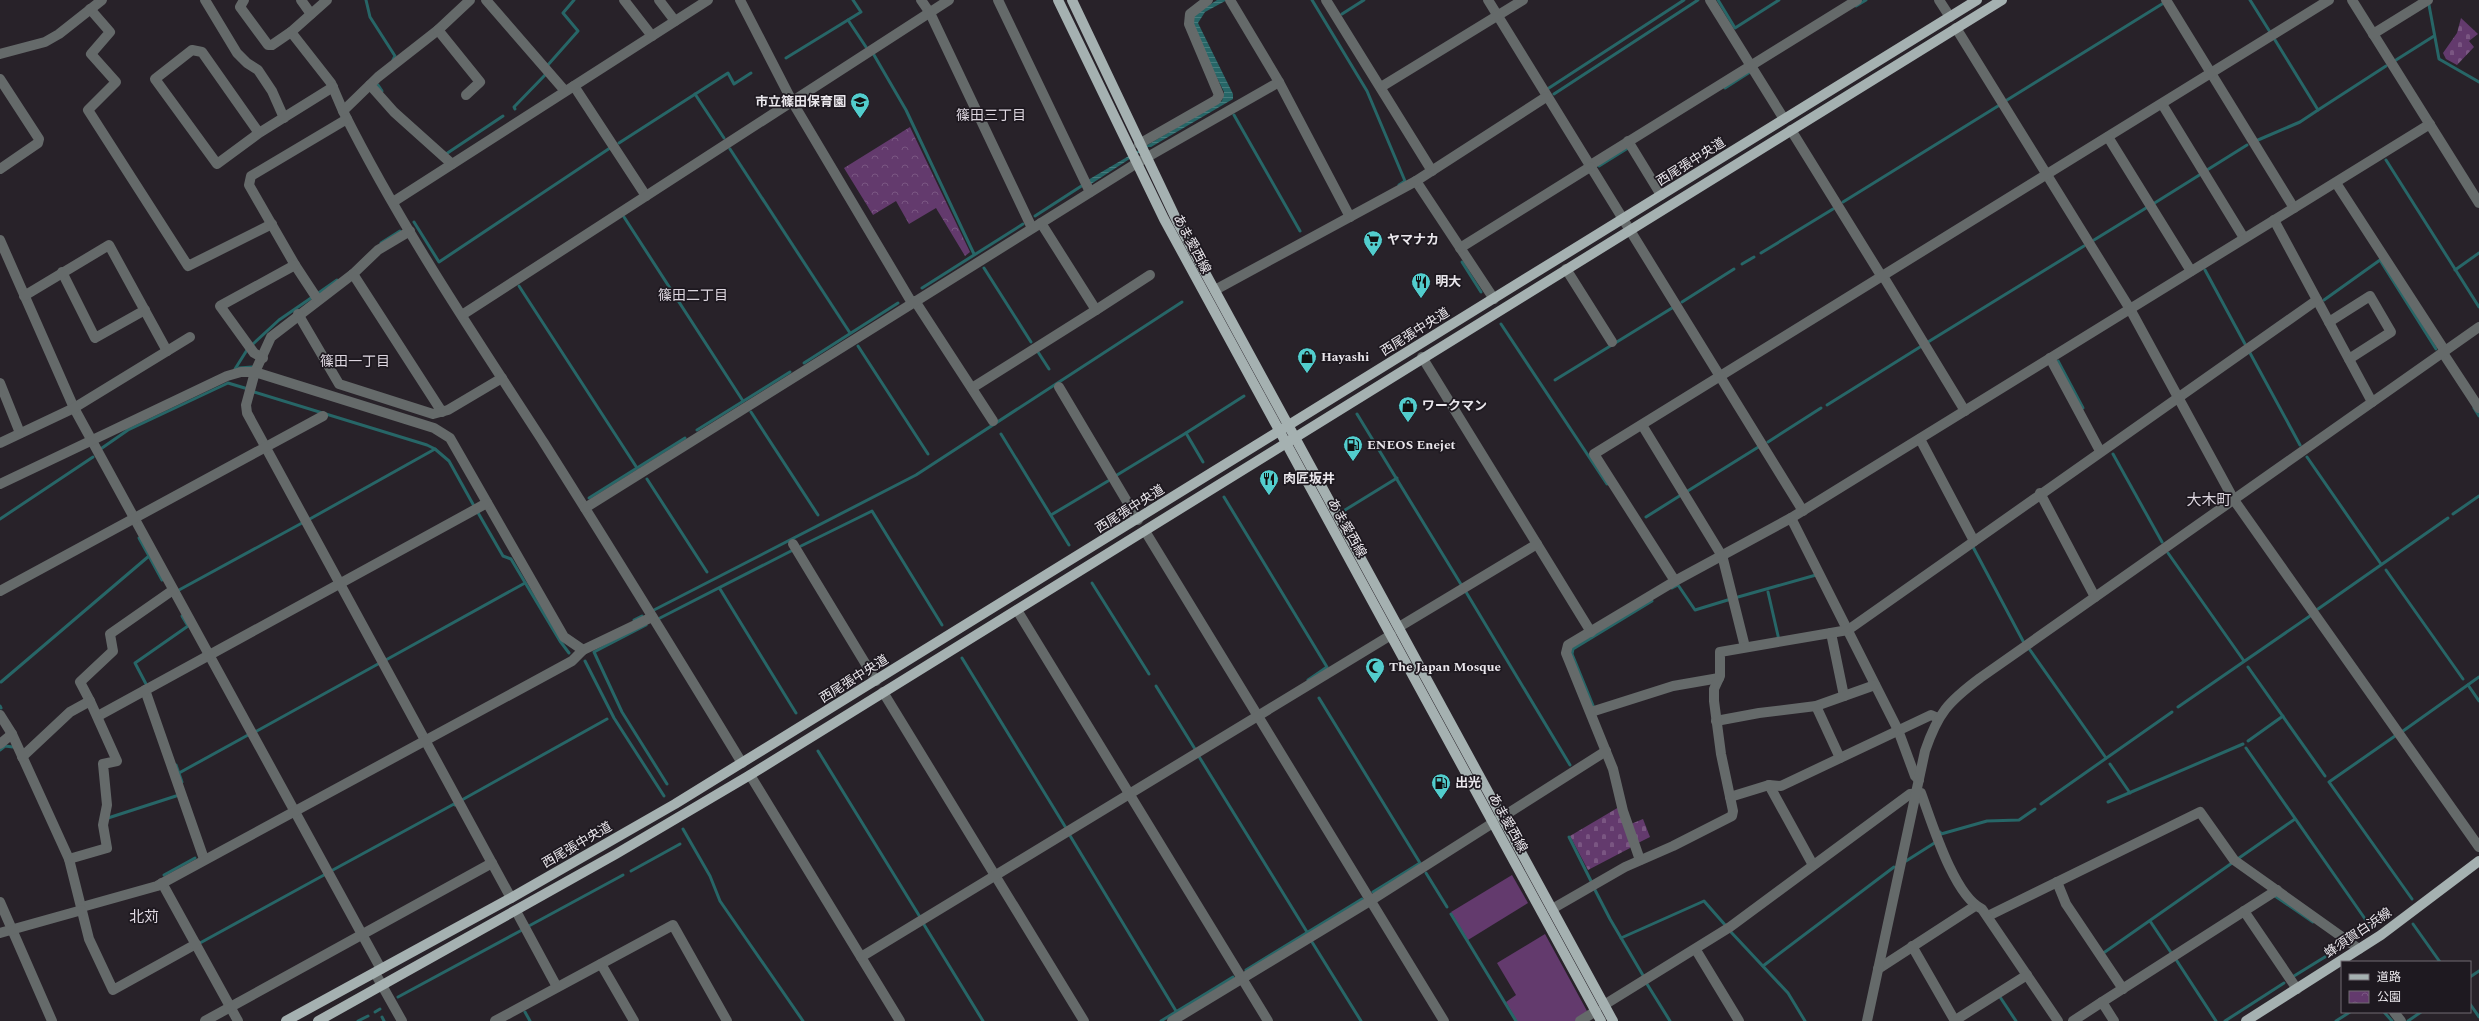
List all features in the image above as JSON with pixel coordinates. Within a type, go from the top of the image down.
[{"type":"main road","name":"あま愛西線","points":[[1058,0],[1136,146]]},
{"type":"main road","name":"あま愛西線","points":[[1072,0],[1136,146],[1164,219],[1601,1021]]},
{"type":"main road","name":"西尾張中央道","points":[[286,1021],[511,898],[675,804],[1138,520],[1976,0]]},
{"type":"main road","name":"西尾張中央道","points":[[318,1021],[516,911],[750,774],[1287,444],[1295,436],[1422,357],[2002,0]]},
{"type":"main road","name":"あま愛西線","points":[[1141,161],[1215,290],[1613,1021]]},
{"type":"main road","name":"蜂須賀白浜線","points":[[2350,959],[2359,949],[2477,866]]},
{"type":"main road","name":"蜂須賀白浜線","points":[[2246,1021],[2297,989],[2341,964]]},
{"type":"street","points":[[0,54],[45,42],[59,34],[102,0]]},
{"type":"street","points":[[205,0],[238,53],[247,63],[258,70],[272,91],[284,118]]},
{"type":"street","points":[[244,0],[240,7],[268,45],[272,45],[291,32],[326,0]]},
{"type":"street","points":[[301,0],[311,14]]},
{"type":"street","points":[[318,300],[295,265],[249,185],[251,176],[345,115],[370,85],[438,30],[470,0]]},
{"type":"street","points":[[486,0],[569,89],[646,196]]},
{"type":"street","points":[[624,0],[652,36]]},
{"type":"street","points":[[659,0],[675,21]]},
{"type":"street","points":[[393,202],[708,0]]},
{"type":"street","points":[[740,0],[793,103],[914,302],[993,421]]},
{"type":"street","points":[[921,0],[930,13],[1036,225],[1096,310]]},
{"type":"street","points":[[462,316],[950,0]]},
{"type":"street","points":[[998,0],[1090,192]]},
{"type":"street","points":[[1136,146],[1216,100],[1219,95],[1189,24],[1190,14],[1197,6],[1208,0]]},
{"type":"street","points":[[1230,0],[1279,82],[1350,217]]},
{"type":"street","points":[[1326,0],[1432,171]]},
{"type":"street","points":[[1488,0],[1589,167],[1622,220],[1630,230],[1803,510]]},
{"type":"street","points":[[1381,87],[1523,0]]},
{"type":"street","points":[[1710,0],[1784,119]]},
{"type":"street","points":[[1460,248],[1628,141],[1857,0]]},
{"type":"street","points":[[1939,0],[1950,17]]},
{"type":"street","points":[[2166,0],[2294,208]]},
{"type":"street","points":[[1675,581],[1594,454],[1883,277],[2329,0]]},
{"type":"street","points":[[2352,0],[2479,203]]},
{"type":"street","points":[[2373,34],[2428,0]]},
{"type":"street","points":[[90,9],[110,32],[91,54],[116,82],[88,110],[188,266],[272,224]]},
{"type":"street","points":[[1956,28],[2130,309],[2234,500],[2479,847]]},
{"type":"street","points":[[438,30],[480,82],[466,95]]},
{"type":"street","points":[[291,32],[333,87],[368,161],[410,231],[462,316],[585,508],[742,763]]},
{"type":"street","points":[[259,134],[202,52],[192,50],[155,79],[217,164],[259,134],[333,87]]},
{"type":"street","points":[[0,79],[38,139],[38,144],[0,169]]},
{"type":"street","points":[[585,508],[1036,225],[1141,161],[1279,82]]},
{"type":"street","points":[[370,85],[394,112],[452,164]]},
{"type":"street","points":[[1215,290],[1416,181],[1546,97]]},
{"type":"street","points":[[2162,104],[2244,238]]},
{"type":"street","points":[[1640,860],[1623,811],[1613,768],[1566,653],[1568,646],[1675,581],[1791,518],[2430,124]]},
{"type":"street","points":[[1791,130],[1965,411]]},
{"type":"street","points":[[2108,137],[2191,271]]},
{"type":"street","points":[[1628,141],[1661,195]]},
{"type":"street","points":[[1416,181],[1494,299]]},
{"type":"street","points":[[2336,183],[2479,408]]},
{"type":"street","points":[[2274,220],[2372,402]]},
{"type":"street","points":[[410,231],[378,250],[354,274],[298,314],[271,337],[263,358],[255,372],[246,405],[247,413],[264,447],[511,898]]},
{"type":"street","points":[[0,240],[74,408],[362,935],[383,986],[402,1021]]},
{"type":"street","points":[[24,296],[109,245],[167,351]]},
{"type":"street","points":[[263,358],[254,353],[220,306],[295,265]]},
{"type":"street","points":[[1566,269],[1612,342]]},
{"type":"street","points":[[62,272],[95,338],[145,310]]},
{"type":"street","points":[[354,274],[442,412]]},
{"type":"street","points":[[972,388],[1150,275]]},
{"type":"street","points":[[2329,322],[2370,296],[2391,332],[2349,359]]},
{"type":"street","points":[[1552,909],[1640,860],[1673,846],[1732,816],[1733,811],[1716,721],[1714,689],[1719,678],[1720,652],[1848,630],[2178,396],[2317,300]]},
{"type":"street","points":[[298,314],[339,384],[433,414],[442,412],[502,378]]},
{"type":"street","points":[[1866,1021],[1925,751],[1938,718],[1959,694],[2479,327]]},
{"type":"street","points":[[0,443],[74,408],[190,337]]},
{"type":"street","points":[[1422,357],[1591,632]]},
{"type":"street","points":[[2050,358],[2100,451]]},
{"type":"street","points":[[0,484],[227,376],[241,372],[255,372],[440,431],[450,438],[564,637],[583,650]]},
{"type":"street","points":[[0,383],[20,433]]},
{"type":"street","points":[[1059,387],[1138,520]]},
{"type":"street","points":[[0,591],[323,416]]},
{"type":"street","points":[[1642,425],[1722,555],[1745,647]]},
{"type":"street","points":[[1920,439],[1974,541]]},
{"type":"street","points":[[2040,494],[2095,597]]},
{"type":"street","points":[[98,716],[340,585],[487,503]]},
{"type":"street","points":[[1791,518],[1898,730],[1915,776],[1919,780]]},
{"type":"street","points":[[1145,531],[1444,1021]]},
{"type":"street","points":[[793,544],[876,680]]},
{"type":"street","points":[[1399,627],[1537,544]]},
{"type":"street","points":[[69,859],[107,848],[103,825],[107,804],[103,764],[117,761],[98,716],[80,682],[113,651],[110,634],[173,590]]},
{"type":"street","points":[[1017,610],[1268,1021]]},
{"type":"street","points":[[0,933],[14,930],[162,883],[572,661],[583,650],[652,617]]},
{"type":"street","points":[[1831,633],[1844,696]]},
{"type":"street","points":[[861,957],[1390,635]]},
{"type":"street","points":[[1591,712],[1673,686],[1719,678]]},
{"type":"street","points":[[1716,721],[1759,712],[1816,706],[1875,685]]},
{"type":"street","points":[[144,690],[204,859]]},
{"type":"street","points":[[884,692],[1084,1021]]},
{"type":"street","points":[[22,757],[70,712],[90,701]]},
{"type":"street","points":[[1816,706],[1840,758]]},
{"type":"street","points":[[0,715],[12,734],[69,859],[90,939],[113,990],[196,944]]},
{"type":"street","points":[[1730,796],[1769,785],[1781,786],[1931,715],[1938,718]]},
{"type":"street","points":[[0,744],[12,734]]},
{"type":"street","points":[[1172,1021],[1370,901],[1606,751]]},
{"type":"street","points":[[750,774],[900,1021]]},
{"type":"street","points":[[1769,785],[1813,865]]},
{"type":"street","points":[[1604,1005],[1730,928],[1910,794],[1921,793],[1939,845],[1968,899],[1975,906],[1982,909],[1988,916],[2058,1021]]},
{"type":"street","points":[[1988,916],[2200,812],[2234,860],[2359,949]]},
{"type":"street","points":[[205,1021],[492,863]]},
{"type":"street","points":[[2057,882],[2066,904],[2123,989]]},
{"type":"street","points":[[162,883],[238,1021]]},
{"type":"street","points":[[2073,1021],[2277,890]]},
{"type":"street","points":[[0,902],[14,930],[52,1021]]},
{"type":"street","points":[[1878,969],[1975,906]]},
{"type":"street","points":[[516,911],[557,986]]},
{"type":"street","points":[[2244,911],[2297,989]]},
{"type":"street","points":[[495,1021],[557,986],[673,925],[727,1021]]},
{"type":"street","points":[[1912,946],[1955,1021],[2027,975]]},
{"type":"street","points":[[1696,950],[1739,1021]]},
{"type":"street","points":[[601,964],[634,1021]]},
{"type":"street","points":[[2102,1002],[2114,1021]]},
{"type":"street","points":[[1580,1021],[1596,1011]]},
{"type":"street","points":[[2395,1013],[2402,1021]]},
{"type":"green space","points":[[2461,18],[2478,34],[2469,41],[2474,47],[2457,65],[2446,59],[2443,53],[2457,33]]},
{"type":"green space","points":[[910,127],[970,252],[965,256],[936,208],[909,224],[896,201],[873,215],[844,168]]},
{"type":"green space","points":[[1619,807],[1632,847],[1588,870],[1570,836]]},
{"type":"green space","points":[[1643,819],[1650,837],[1638,843],[1631,824]]},
{"type":"green space","points":[[1512,875],[1528,903],[1468,940],[1451,912]]},
{"type":"green space","points":[[1545,934],[1587,1011],[1575,1021],[1517,1021],[1506,1002],[1516,995],[1497,963]]},
{"type":"water","points":[[1217,0],[1227,0],[1205,12],[1198,23],[1233,94],[1233,99],[1151,147],[1148,147],[1091,184],[1088,180],[1222,101],[1224,92],[1193,29],[1194,15]]},
{"type":"waterway","points":[[366,0],[370,17],[395,56],[393,60]]},
{"type":"waterway","points":[[547,66],[578,31],[563,13],[574,0]]},
{"type":"waterway","points":[[786,58],[861,12],[853,0]]},
{"type":"waterway","points":[[1312,0],[1367,91],[1405,181],[1399,185]]},
{"type":"waterway","points":[[1342,14],[1364,0]]},
{"type":"waterway","points":[[1549,88],[1684,0]]},
{"type":"waterway","points":[[1554,94],[1698,0]]},
{"type":"waterway","points":[[1718,0],[1735,28],[1779,0]]},
{"type":"waterway","points":[[1856,6],[1866,0]]},
{"type":"waterway","points":[[2250,0],[2270,32]]},
{"type":"waterway","points":[[2007,100],[2162,4]]},
{"type":"waterway","points":[[2429,5],[2439,59],[2479,82]]},
{"type":"waterway","points":[[848,20],[866,47]]},
{"type":"waterway","points":[[2396,60],[2434,36]]},
{"type":"waterway","points":[[2275,40],[2318,110],[2386,66]]},
{"type":"waterway","points":[[874,55],[906,110],[974,254]]},
{"type":"waterway","points":[[1725,88],[1750,72]]},
{"type":"waterway","points":[[619,143],[728,73],[734,84],[751,73]]},
{"type":"waterway","points":[[515,109],[514,107],[546,74]]},
{"type":"waterway","points":[[378,85],[382,91]]},
{"type":"waterway","points":[[695,94],[724,138]]},
{"type":"waterway","points":[[1843,202],[1998,106]]},
{"type":"waterway","points":[[2258,140],[2300,122],[2318,110]]},
{"type":"waterway","points":[[1234,115],[1300,231]]},
{"type":"waterway","points":[[446,154],[503,116]]},
{"type":"waterway","points":[[2207,170],[2247,145]]},
{"type":"waterway","points":[[414,222],[439,262],[610,148]]},
{"type":"waterway","points":[[1599,166],[1628,148]]},
{"type":"waterway","points":[[730,149],[850,333]]},
{"type":"waterway","points":[[2386,160],[2479,307]]},
{"type":"waterway","points":[[2153,204],[2201,174]]},
{"type":"waterway","points":[[1035,216],[1083,185]]},
{"type":"waterway","points":[[2094,240],[2146,208]]},
{"type":"waterway","points":[[1761,253],[1833,209]]},
{"type":"waterway","points":[[624,217],[743,401]]},
{"type":"waterway","points":[[922,288],[1023,224]]},
{"type":"waterway","points":[[381,243],[400,231]]},
{"type":"waterway","points":[[1928,342],[2084,246]]},
{"type":"waterway","points":[[2455,270],[2479,253]]},
{"type":"waterway","points":[[1742,264],[1754,257]]},
{"type":"waterway","points":[[2324,300],[2380,260],[2436,349]]},
{"type":"waterway","points":[[1462,262],[1481,292]]},
{"type":"waterway","points":[[984,268],[1031,342]]},
{"type":"waterway","points":[[1682,302],[1734,269]]},
{"type":"waterway","points":[[2205,270],[2245,344]]},
{"type":"waterway","points":[[317,294],[337,280]]},
{"type":"waterway","points":[[519,286],[637,468]]},
{"type":"waterway","points":[[253,344],[279,320],[311,298]]},
{"type":"waterway","points":[[654,610],[916,475],[1182,302]]},
{"type":"waterway","points":[[804,363],[898,303]]},
{"type":"waterway","points":[[1555,380],[1672,308]]},
{"type":"waterway","points":[[1501,324],[1607,484]]},
{"type":"waterway","points":[[858,346],[928,454]]},
{"type":"waterway","points":[[1827,405],[1920,347]]},
{"type":"waterway","points":[[235,369],[247,350]]},
{"type":"waterway","points":[[1038,352],[1049,369]]},
{"type":"waterway","points":[[2250,353],[2300,445]]},
{"type":"waterway","points":[[2058,361],[2083,408]]},
{"type":"waterway","points":[[239,368],[252,367]]},
{"type":"waterway","points":[[697,430],[790,372]]},
{"type":"waterway","points":[[102,448],[128,430],[228,383],[248,389]]},
{"type":"waterway","points":[[254,392],[427,445],[435,449]]},
{"type":"waterway","points":[[1203,462],[1186,433],[1244,396]]},
{"type":"waterway","points":[[1768,442],[1821,408]]},
{"type":"waterway","points":[[2474,408],[2479,416]]},
{"type":"waterway","points":[[751,412],[818,515]]},
{"type":"waterway","points":[[1357,414],[1462,586]]},
{"type":"waterway","points":[[1117,475],[1186,433]]},
{"type":"waterway","points":[[1001,434],[1069,545]]},
{"type":"waterway","points":[[589,498],[685,438]]},
{"type":"waterway","points":[[1686,492],[1760,446]]},
{"type":"waterway","points":[[308,520],[435,449],[449,461],[474,506]]},
{"type":"waterway","points":[[2113,454],[2162,542]]},
{"type":"waterway","points":[[0,519],[93,457]]},
{"type":"waterway","points":[[2307,457],[2381,564]]},
{"type":"waterway","points":[[1345,510],[1397,478]]},
{"type":"waterway","points":[[647,479],[707,572]]},
{"type":"waterway","points":[[1051,515],[1108,481]]},
{"type":"waterway","points":[[1646,517],[1681,495]]},
{"type":"waterway","points":[[2453,514],[2479,496]]},
{"type":"waterway","points":[[1224,497],[1327,667],[1308,680]]},
{"type":"waterway","points":[[477,511],[503,556],[511,559],[560,641],[569,653]]},
{"type":"waterway","points":[[801,546],[872,511],[942,625]]},
{"type":"waterway","points":[[2318,609],[2448,518]]},
{"type":"waterway","points":[[179,590],[302,523]]},
{"type":"waterway","points":[[139,538],[149,556]]},
{"type":"waterway","points":[[1973,547],[2023,641]]},
{"type":"waterway","points":[[660,618],[791,551]]},
{"type":"waterway","points":[[2168,553],[2244,661]]},
{"type":"waterway","points":[[1,682],[149,556],[162,580]]},
{"type":"waterway","points":[[2386,570],[2463,679]]},
{"type":"waterway","points":[[1738,597],[1816,575]]},
{"type":"waterway","points":[[384,661],[525,583]]},
{"type":"waterway","points":[[1092,583],[1149,674]]},
{"type":"waterway","points":[[1672,588],[1678,585],[1695,610],[1731,599]]},
{"type":"waterway","points":[[720,589],[796,713]]},
{"type":"waterway","points":[[1466,592],[1570,765]]},
{"type":"waterway","points":[[1768,592],[1779,640]]},
{"type":"waterway","points":[[1594,708],[1572,654],[1573,649],[1652,601]]},
{"type":"waterway","points":[[146,684],[135,663],[188,626],[182,616]]},
{"type":"waterway","points":[[634,620],[642,616]]},
{"type":"waterway","points":[[2178,707],[2310,616]]},
{"type":"waterway","points":[[646,625],[594,652],[622,712],[667,784]]},
{"type":"waterway","points":[[2030,650],[2106,758]]},
{"type":"waterway","points":[[962,658],[1066,828]]},
{"type":"waterway","points":[[585,661],[614,718],[664,796]]},
{"type":"waterway","points":[[255,732],[378,664]]},
{"type":"waterway","points":[[2248,667],[2325,776]]},
{"type":"waterway","points":[[2403,731],[2479,677]]},
{"type":"waterway","points":[[2468,685],[2479,701]]},
{"type":"waterway","points":[[1156,686],[1195,749]]},
{"type":"waterway","points":[[1319,698],[1420,863],[1373,892]]},
{"type":"waterway","points":[[2041,804],[2172,712]]},
{"type":"waterway","points":[[2248,741],[2283,716]]},
{"type":"waterway","points":[[460,801],[607,719]]},
{"type":"waterway","points":[[179,773],[248,735]]},
{"type":"waterway","points":[[2395,736],[2329,782],[2412,899]]},
{"type":"waterway","points":[[2108,802],[2243,744]]},
{"type":"waterway","points":[[0,750],[5,746],[13,747]]},
{"type":"waterway","points":[[2246,748],[2370,926]]},
{"type":"waterway","points":[[818,751],[920,917]]},
{"type":"waterway","points":[[1198,755],[1307,932]]},
{"type":"waterway","points":[[2110,764],[2130,793]]},
{"type":"waterway","points":[[176,765],[182,782]]},
{"type":"waterway","points":[[108,818],[176,796]]},
{"type":"waterway","points":[[331,871],[454,804],[455,805]]},
{"type":"waterway","points":[[1940,832],[1941,834],[1987,821],[2019,820],[2035,809]]},
{"type":"waterway","points":[[2239,858],[2295,819]]},
{"type":"waterway","points":[[683,829],[710,876],[720,901],[803,1021]]},
{"type":"waterway","points":[[1069,834],[1176,1011]]},
{"type":"waterway","points":[[1569,837],[1591,881]]},
{"type":"waterway","points":[[1906,861],[1936,842]]},
{"type":"waterway","points":[[631,871],[680,844]]},
{"type":"waterway","points":[[164,875],[195,858]]},
{"type":"waterway","points":[[2102,954],[2232,863]]},
{"type":"waterway","points":[[1763,966],[1894,867]]},
{"type":"waterway","points":[[1426,873],[1447,907]]},
{"type":"waterway","points":[[200,943],[324,875]]},
{"type":"waterway","points":[[527,927],[623,875]]},
{"type":"waterway","points":[[1595,890],[1644,977]]},
{"type":"waterway","points":[[2275,896],[2313,922]]},
{"type":"waterway","points":[[1246,970],[1362,899]]},
{"type":"waterway","points":[[1621,938],[1704,901],[1726,926]]},
{"type":"waterway","points":[[1451,914],[1516,1021]]},
{"type":"waterway","points":[[2150,921],[2172,954]]},
{"type":"waterway","points":[[923,923],[983,1021]]},
{"type":"waterway","points":[[2413,924],[2439,961]]},
{"type":"waterway","points":[[398,997],[522,930]]},
{"type":"waterway","points":[[1730,931],[1788,993],[1805,1021]]},
{"type":"waterway","points":[[1312,942],[1361,1021]]},
{"type":"waterway","points":[[2294,976],[2333,952],[2335,954]]},
{"type":"waterway","points":[[2175,958],[2216,1021]]},
{"type":"waterway","points":[[2471,976],[2479,971]]},
{"type":"waterway","points":[[1161,1021],[1233,977]]},
{"type":"waterway","points":[[2225,1021],[2284,983]]},
{"type":"waterway","points":[[1647,984],[1670,1021]]},
{"type":"waterway","points":[[2000,997],[2016,1021]]},
{"type":"waterway","points":[[2471,1005],[2479,1017]]},
{"type":"waterway","points":[[375,1012],[380,1009]]},
{"type":"waterway","points":[[525,1012],[530,1021]]},
{"type":"waterway","points":[[2336,1021],[2348,1013]]},
{"type":"waterway","points":[[2385,1013],[2392,1021]]},
{"type":"waterway","points":[[2408,1021],[2420,1013]]},
{"type":"waterway","points":[[358,1021],[368,1016]]},
{"type":"waterway","points":[[382,1017],[384,1021]]},
{"type":"place","name":"市立篠田保育園","points":[[860,119]]},
{"type":"place","name":"ヤマナカ","points":[[1373,257]]},
{"type":"place","name":"明大","points":[[1421,299]]},
{"type":"place","name":"Hayashi","points":[[1307,374]]},
{"type":"place","name":"ワークマン","points":[[1408,423]]},
{"type":"place","name":"ENEOS Enejet","points":[[1353,462]]},
{"type":"place","name":"肉匠坂井","points":[[1269,496]]},
{"type":"place","name":"The Japan Mosque","points":[[1375,684]]},
{"type":"place","name":"出光","points":[[1441,800]]},
{"type":"district","name":"篠田三丁目","points":[[991,115]]},
{"type":"district","name":"篠田二丁目","points":[[693,295]]},
{"type":"district","name":"篠田一丁目","points":[[355,361]]},
{"type":"district","name":"大木町","points":[[2209,500]]},
{"type":"district","name":"北苅","points":[[144,917]]}]
